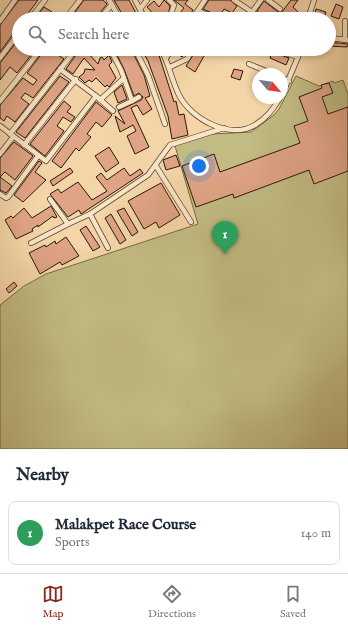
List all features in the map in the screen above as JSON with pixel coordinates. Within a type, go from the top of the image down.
[{"type":"street","points":[[0,20],[15,0]]},
{"type":"street","points":[[36,12],[45,0]]},
{"type":"street","points":[[71,12],[80,0]]},
{"type":"street","points":[[135,0],[142,12]]},
{"type":"street","points":[[140,9],[147,0]]},
{"type":"street","points":[[169,0],[174,4],[172,12]]},
{"type":"street","points":[[202,12],[198,10],[205,0]]},
{"type":"street","points":[[234,0],[252,12],[261,0]]},
{"type":"street","points":[[268,0],[280,9]]},
{"type":"street","points":[[310,12],[314,0]]},
{"type":"street","points":[[104,12],[110,2],[116,12]]},
{"type":"street","points":[[336,39],[346,40],[345,21]]},
{"type":"street","points":[[0,58],[12,42]]},
{"type":"street","points":[[0,101],[35,56]]},
{"type":"street","points":[[0,153],[70,56]]},
{"type":"street","points":[[113,56],[124,78],[132,101]]},
{"type":"street","points":[[138,56],[148,75],[165,124]]},
{"type":"street","points":[[170,67],[186,59],[188,56]]},
{"type":"street","points":[[289,81],[298,57],[295,56]]},
{"type":"street","points":[[166,58],[179,95],[191,111],[208,124],[239,130],[254,126],[270,114],[276,104]]},
{"type":"street","points":[[249,64],[259,68]]},
{"type":"street","points":[[60,69],[76,80],[113,111]]},
{"type":"street","points":[[100,100],[124,78]]},
{"type":"street","points":[[24,145],[76,80]]},
{"type":"street","points":[[0,126],[46,161],[96,96]]},
{"type":"street","points":[[119,107],[139,97]]},
{"type":"street","points":[[31,243],[90,214],[120,196],[148,176],[170,145],[174,142],[224,128]]},
{"type":"street","points":[[0,194],[6,198],[8,197],[38,156]]},
{"type":"street","points":[[156,166],[191,222]]},
{"type":"street","points":[[50,199],[68,224]]},
{"type":"street","points":[[90,214],[108,248]]},
{"type":"shaded area","points":[[296,76],[319,86],[333,81],[334,83],[343,80],[348,94],[348,449],[0,449],[0,305],[24,286],[46,274],[198,224],[175,146],[187,140],[212,134],[251,132],[274,115],[282,104],[288,104],[288,92]]},
{"type":"building","points":[[19,0],[38,0],[29,12],[12,12],[12,36],[0,52],[0,25]]},
{"type":"building","points":[[84,0],[103,0],[107,4],[101,12],[75,12]]},
{"type":"building","points":[[114,0],[129,0],[135,12],[121,12]]},
{"type":"building","points":[[164,0],[170,6],[169,12],[152,12],[147,7],[154,1],[159,7]]},
{"type":"building","points":[[174,0],[188,0],[185,4],[193,10],[192,12],[181,12],[184,8]]},
{"type":"building","points":[[209,0],[230,0],[237,6],[233,12],[224,9],[222,12],[210,12],[203,9]]},
{"type":"building","points":[[291,0],[298,0],[293,7],[298,12],[282,12]]},
{"type":"building","points":[[264,1],[278,12],[258,12],[257,11]]},
{"type":"building","points":[[336,4],[343,7],[339,19],[336,18],[336,12],[333,12]]},
{"type":"building","points":[[44,7],[52,12],[40,12]]},
{"type":"building","points":[[316,9],[326,12],[315,12]]},
{"type":"building","points":[[336,43],[348,44],[347,47],[336,46]]},
{"type":"building","points":[[12,48],[12,56],[30,56],[17,73],[10,67],[0,80],[0,63]]},
{"type":"building","points":[[40,56],[60,56],[64,59],[33,98],[25,93],[21,98],[29,104],[15,122],[7,116],[4,121],[0,118],[0,105],[23,78],[33,85],[37,80],[27,73]]},
{"type":"building","points":[[75,56],[91,56],[98,64],[100,58],[102,57],[104,60],[109,56],[112,62],[109,65],[116,78],[109,87],[107,85],[105,87],[96,78],[92,82],[89,80],[85,83],[79,77],[84,73],[85,69],[95,70],[84,58],[73,74],[66,69]]},
{"type":"building","points":[[118,56],[134,56],[144,75],[150,96],[145,98],[152,109],[143,115],[137,105],[131,108],[149,147],[135,154],[127,136],[136,131],[133,125],[120,132],[115,116],[125,124],[118,111],[141,100],[143,97],[139,93],[134,96]]},
{"type":"building","points":[[145,56],[159,56],[174,102],[176,101],[179,115],[184,114],[188,135],[172,139],[168,116]]},
{"type":"building","points":[[192,56],[204,56],[195,72],[186,66]]},
{"type":"building","points":[[271,56],[283,56],[289,58],[286,65],[270,58]]},
{"type":"building","points":[[234,69],[243,71],[240,80],[231,77]]},
{"type":"building","points":[[60,76],[69,82],[25,138],[16,132]]},
{"type":"building","points":[[329,83],[333,93],[322,97],[328,114],[348,107],[348,171],[314,184],[309,170],[234,198],[233,194],[196,207],[182,166],[214,154],[220,172],[300,143],[294,126],[308,121],[299,97],[322,88],[321,85]]},
{"type":"building","points":[[122,85],[127,99],[118,103],[114,92]]},
{"type":"building","points":[[64,101],[71,107],[67,112],[75,117],[71,122],[63,117],[57,126],[64,131],[45,156],[30,144]]},
{"type":"building","points":[[96,102],[112,115],[102,127],[96,122],[87,134],[91,137],[79,151],[76,148],[61,168],[52,161]]},
{"type":"building","points":[[14,142],[33,156],[15,180],[5,172],[0,177],[0,158]]},
{"type":"building","points":[[109,147],[119,163],[106,172],[95,156]]},
{"type":"building","points":[[176,155],[180,166],[166,170],[163,160]]},
{"type":"building","points":[[39,161],[42,163],[35,172],[46,180],[23,202],[14,195]]},
{"type":"building","points":[[70,168],[73,172],[53,186],[50,181]]},
{"type":"building","points":[[124,168],[130,176],[140,169],[143,173],[81,214],[79,210],[68,217],[50,194],[58,189],[61,193],[78,182],[92,200],[107,191],[96,177],[101,173],[107,180]]},
{"type":"building","points":[[0,177],[12,186],[6,193],[0,190]]},
{"type":"building","points":[[161,183],[180,215],[159,228],[156,222],[144,229],[128,201]]},
{"type":"building","points":[[51,206],[57,217],[54,218],[53,216],[38,227],[38,225],[32,229],[33,231],[16,239],[5,220],[11,216],[13,218],[24,208],[32,218]]},
{"type":"building","points":[[124,208],[138,232],[132,236],[117,211]]},
{"type":"building","points":[[111,214],[126,240],[120,244],[105,218]]},
{"type":"building","points":[[86,226],[100,247],[93,251],[80,230]]},
{"type":"building","points":[[66,237],[79,256],[62,265],[60,262],[40,274],[29,253],[45,245],[46,247],[55,241],[56,244]]},
{"type":"building","points":[[14,282],[17,286],[9,293],[6,289]]},
{"type":"place","name":"Malakpet Race Course","points":[[225,254]]}]
